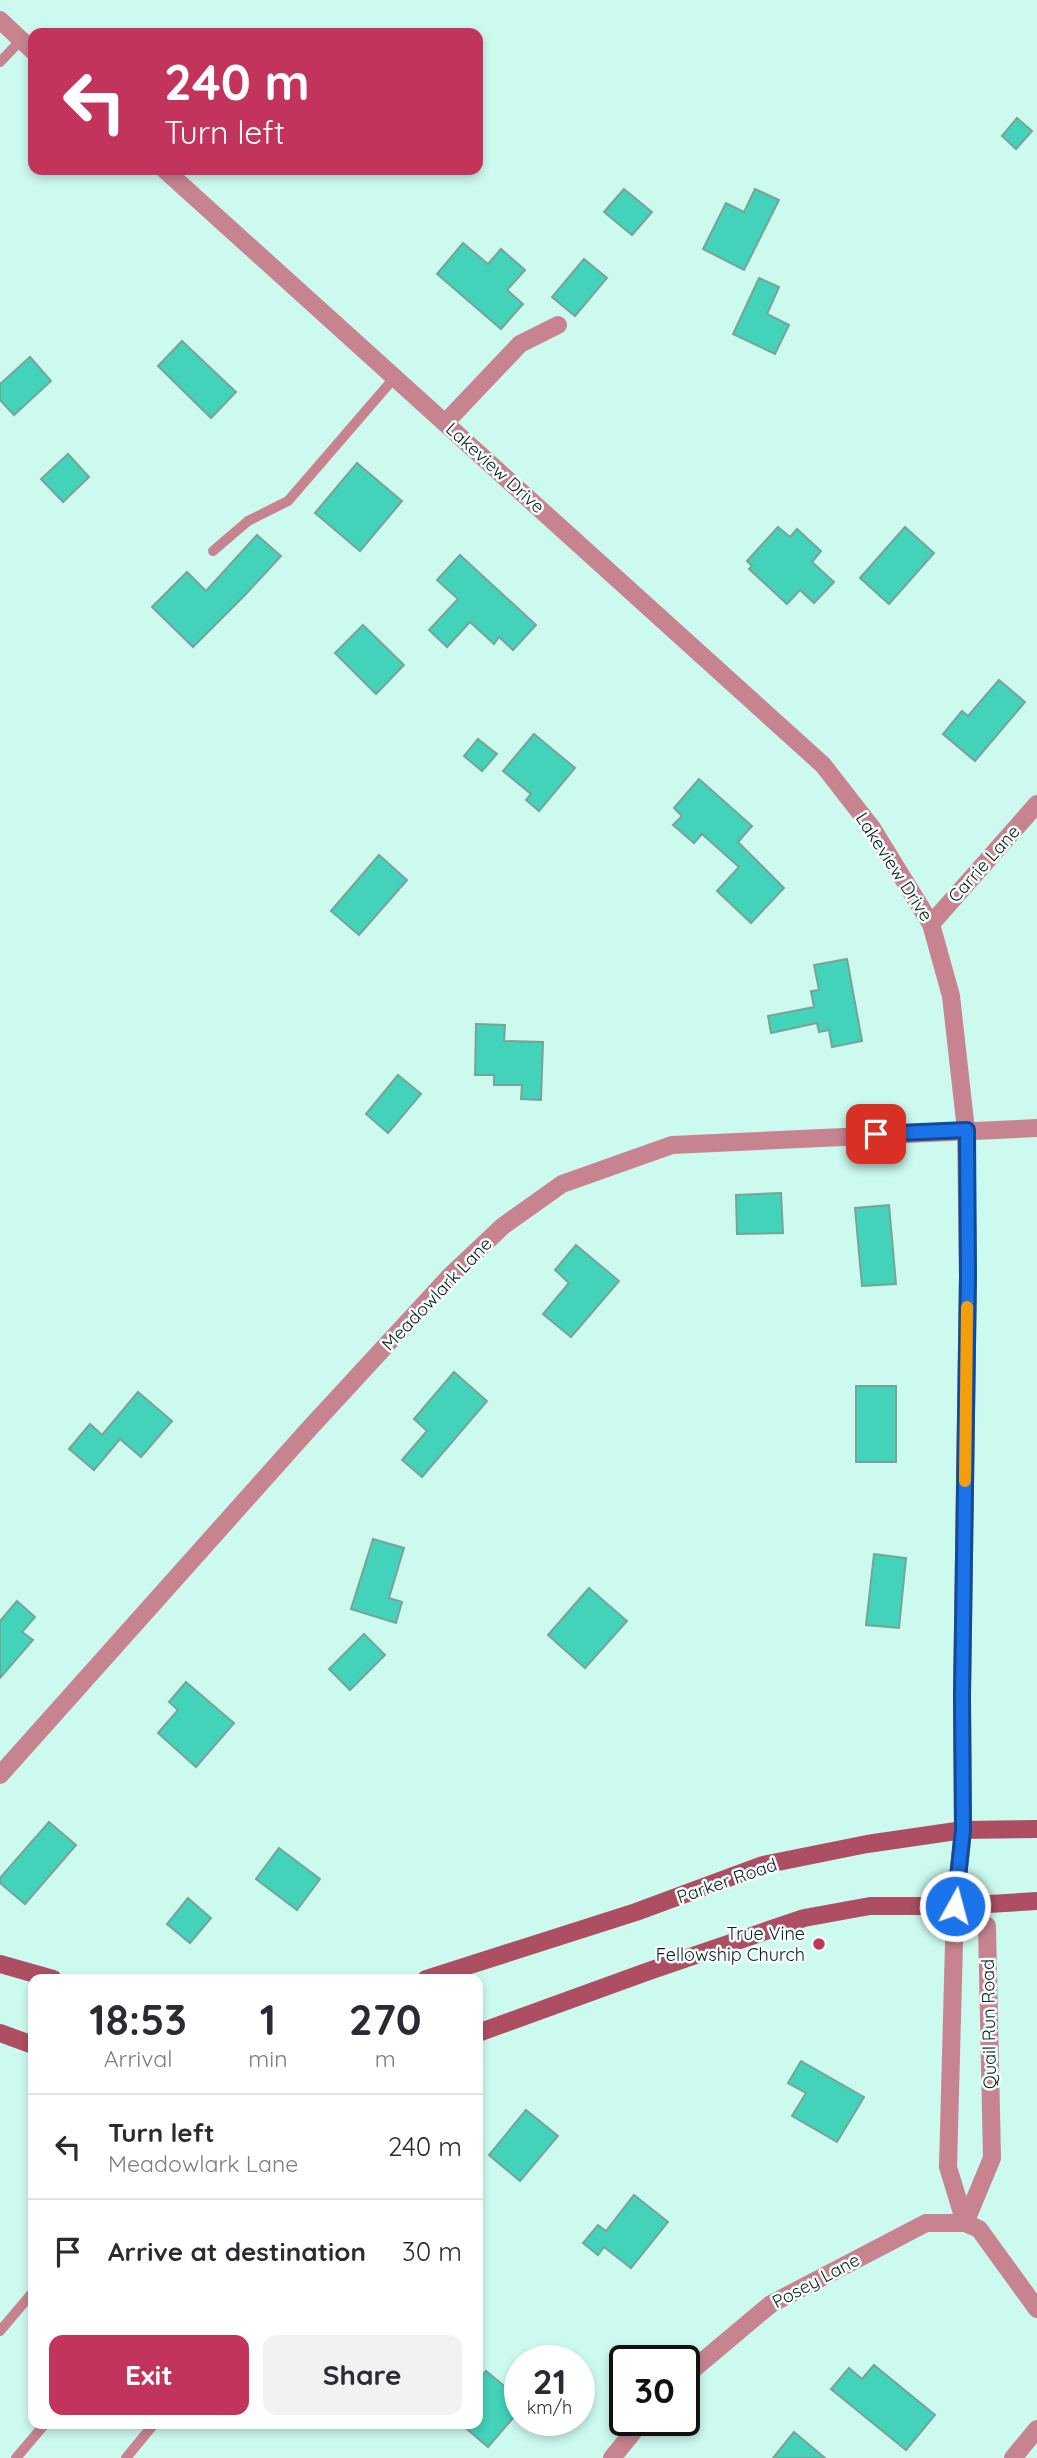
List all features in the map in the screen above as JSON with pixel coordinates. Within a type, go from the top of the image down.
[{"type":"main road","name":"Parker Road","points":[[442,1974],[636,1912],[764,1865],[867,1844],[963,1830],[1037,1829]]},
{"type":"main road","points":[[483,2031],[804,1918],[870,1906],[955,1906],[1037,1901]]},
{"type":"main road","points":[[0,1964],[35,1974]]},
{"type":"main road","points":[[0,2033],[28,2043]]},
{"type":"street","points":[[0,20],[27,46]]},
{"type":"street","name":"Lakeview Drive","points":[[171,175],[823,765],[872,828],[931,924],[951,996],[967,1130],[963,1830],[955,1906]]},
{"type":"street","points":[[445,423],[520,344],[558,324]]},
{"type":"street","name":"Carrie Lane","points":[[931,924],[1037,804]]},
{"type":"street","name":"Meadowlark Lane","points":[[0,1774],[308,1430],[450,1276],[503,1226],[562,1184],[672,1145],[1037,1128]]},
{"type":"street","name":"Quail Run Road","points":[[955,1906],[948,2167],[965,2223]]},
{"type":"street","name":"Quail Run Road","points":[[955,1906],[987,1926],[992,2158],[965,2223]]},
{"type":"street","name":"Posey Lane","points":[[700,2364],[771,2304],[926,2223],[965,2223]]},
{"type":"street","points":[[965,2223],[979,2229],[1037,2309]]},
{"type":"street","points":[[1013,2458],[1037,2429]]},
{"type":"street","points":[[612,2458],[630,2436]]},
{"type":"lane","points":[[0,62],[27,46]]},
{"type":"lane","points":[[213,551],[248,521],[288,500],[395,377]]},
{"type":"lane","points":[[0,2331],[28,2298]]},
{"type":"lane","points":[[16,2458],[41,2429]]},
{"type":"lane","points":[[126,2458],[151,2429]]},
{"type":"building","points":[[1017,118],[1032,131],[1016,149],[1002,136]]},
{"type":"building","points":[[624,189],[652,212],[632,235],[604,212]]},
{"type":"building","points":[[755,189],[779,200],[744,270],[703,249],[726,203],[744,212]]},
{"type":"building","points":[[463,243],[488,264],[501,249],[525,270],[507,290],[523,304],[501,329],[437,274]]},
{"type":"building","points":[[584,259],[607,278],[575,316],[552,297]]},
{"type":"building","points":[[759,278],[779,287],[767,314],[789,325],[775,354],[733,334]]},
{"type":"building","points":[[182,341],[236,392],[211,418],[158,366]]},
{"type":"building","points":[[30,357],[51,381],[14,415],[0,400],[0,384]]},
{"type":"building","points":[[68,454],[89,477],[63,502],[41,479]]},
{"type":"building","points":[[357,463],[402,501],[360,551],[315,513]]},
{"type":"building","points":[[778,527],[790,537],[797,529],[821,551],[812,562],[834,582],[814,603],[800,590],[787,604],[749,569],[752,566],[747,561]]},
{"type":"building","points":[[905,527],[934,553],[889,604],[860,578]]},
{"type":"building","points":[[257,535],[281,556],[193,647],[152,607],[187,572],[206,591]]},
{"type":"building","points":[[460,555],[536,625],[513,650],[499,637],[494,644],[470,622],[447,647],[429,630],[458,599],[437,580]]},
{"type":"building","points":[[363,625],[404,665],[376,694],[335,653]]},
{"type":"building","points":[[999,680],[1025,702],[975,761],[943,734],[962,711],[968,716]]},
{"type":"building","points":[[534,734],[575,768],[539,811],[526,800],[531,794],[503,771]]},
{"type":"building","points":[[478,739],[497,754],[482,771],[464,756]]},
{"type":"building","points":[[699,779],[752,826],[738,842],[784,888],[751,923],[717,891],[739,867],[702,834],[694,843],[673,825],[682,816],[674,808]]},
{"type":"building","points":[[379,855],[407,880],[359,935],[331,911]]},
{"type":"building","points":[[847,959],[862,1041],[832,1047],[829,1030],[819,1032],[817,1023],[771,1033],[768,1016],[814,1007],[811,991],[819,990],[814,965]]},
{"type":"building","points":[[476,1024],[505,1025],[504,1041],[543,1042],[541,1100],[521,1099],[522,1085],[494,1085],[494,1075],[475,1075]]},
{"type":"building","points":[[398,1075],[421,1094],[388,1133],[366,1114]]},
{"type":"building","points":[[781,1193],[783,1233],[737,1234],[736,1195]]},
{"type":"building","points":[[889,1205],[896,1284],[862,1286],[855,1208]]},
{"type":"building","points":[[576,1245],[619,1281],[571,1337],[543,1314],[569,1283],[555,1270]]},
{"type":"building","points":[[454,1372],[487,1401],[422,1477],[402,1460],[427,1431],[414,1419]]},
{"type":"building","points":[[856,1386],[896,1386],[896,1462],[856,1462]]},
{"type":"building","points":[[138,1392],[172,1421],[141,1457],[120,1439],[94,1470],[69,1449],[90,1424],[102,1435]]},
{"type":"building","points":[[373,1539],[404,1548],[389,1598],[402,1602],[396,1623],[351,1609]]},
{"type":"building","points":[[874,1554],[906,1558],[899,1628],[866,1625]]},
{"type":"building","points":[[589,1588],[627,1621],[585,1668],[548,1635]]},
{"type":"building","points":[[17,1601],[35,1617],[22,1632],[33,1640],[0,1678],[0,1621]]},
{"type":"building","points":[[364,1634],[385,1655],[350,1690],[329,1669]]},
{"type":"building","points":[[186,1682],[234,1723],[196,1767],[158,1733],[178,1710],[169,1702]]},
{"type":"building","points":[[49,1822],[76,1845],[25,1904],[0,1883],[0,1878]]},
{"type":"building","points":[[279,1848],[320,1879],[297,1910],[256,1879]]},
{"type":"building","points":[[188,1898],[211,1918],[190,1943],[167,1924]]},
{"type":"building","points":[[801,2061],[864,2097],[837,2142],[792,2116],[806,2093],[788,2083]]},
{"type":"building","points":[[526,2110],[558,2136],[520,2181],[489,2155]]},
{"type":"building","points":[[634,2195],[668,2222],[631,2268],[604,2247],[598,2255],[583,2243],[598,2225],[606,2231]]},
{"type":"building","points":[[874,2365],[935,2415],[906,2450],[831,2389],[849,2368],[862,2379]]},
{"type":"building","points":[[486,2371],[504,2386],[504,2428],[488,2447],[467,2429],[483,2429],[483,2375]]},
{"type":"building","points":[[794,2432],[825,2458],[773,2458]]},
{"type":"slow traffic","points":[[965,1481],[967,1307]]},
{"type":"place","name":"True Vine Fellowship Church","points":[[819,1944]]},
{"type":"route","points":[[876,1134],[967,1130],[963,1830],[955,1906]]}]
